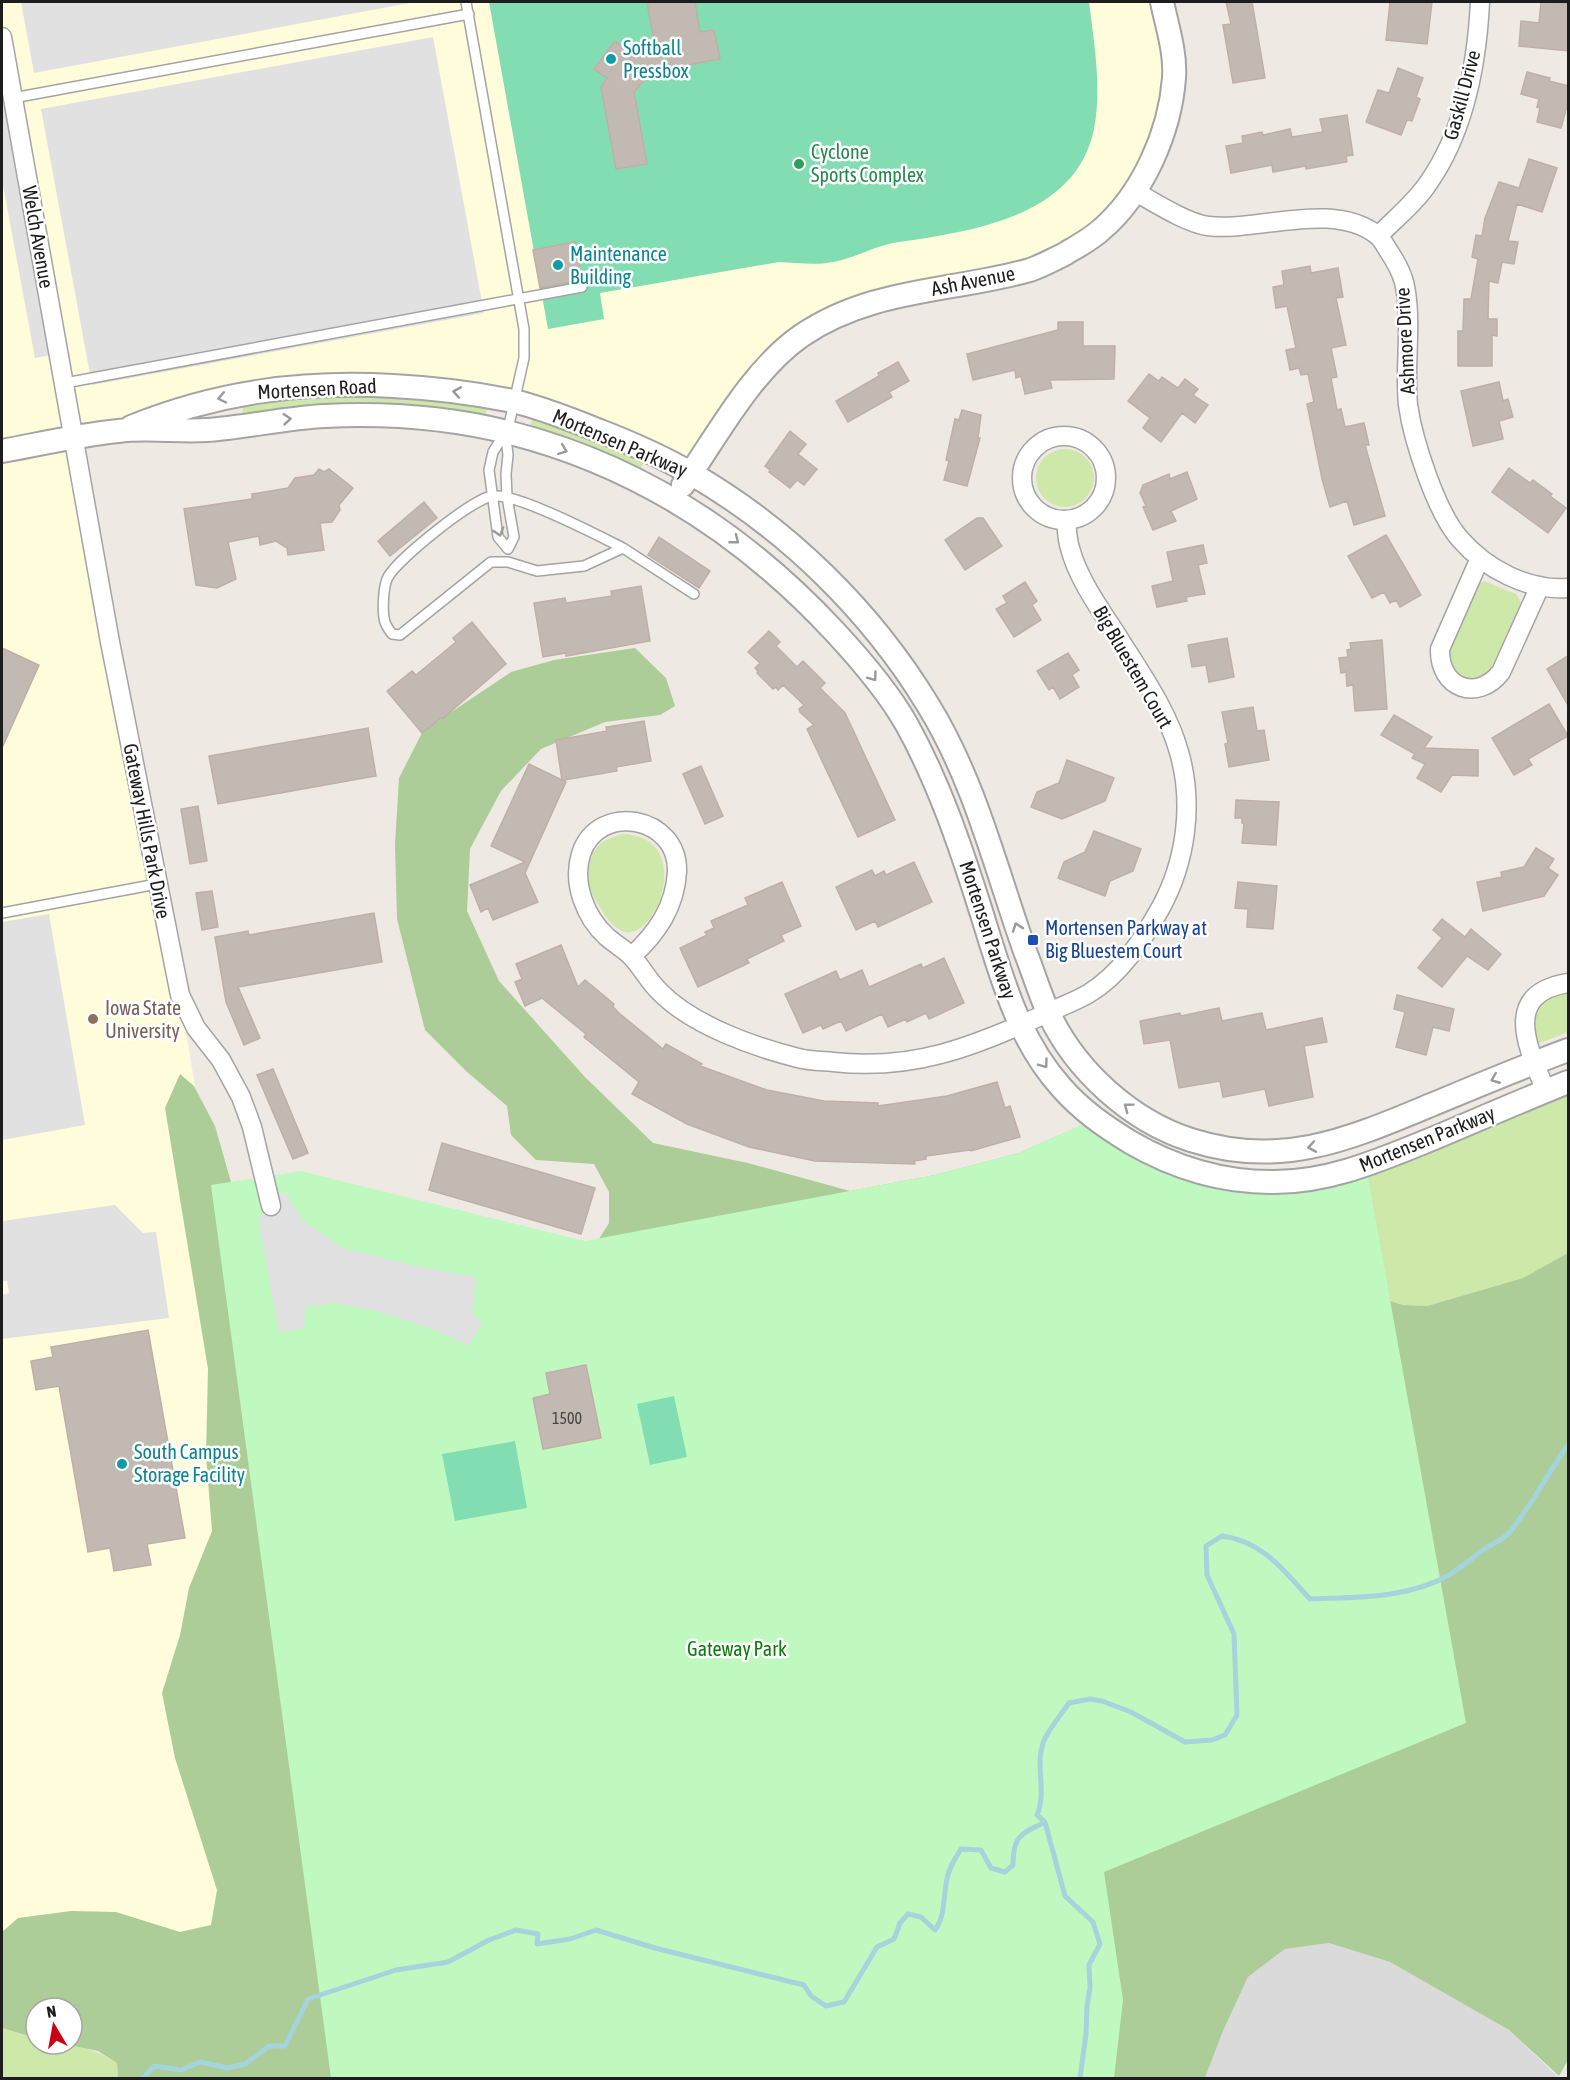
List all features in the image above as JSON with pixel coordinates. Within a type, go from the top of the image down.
[{"type":"street","name":"Ash Avenue","points":[[674,499],[750,388],[779,355],[801,336],[855,307],[888,297],[1018,272],[1047,264],[1101,231],[1120,211],[1134,191],[1160,142],[1171,99],[1174,76],[1162,2]]},
{"type":"street","name":"Gaskill Drive","points":[[1378,236],[1428,184],[1458,125],[1470,78],[1480,2]]},
{"type":"street","name":"Welch Avenue","points":[[2,37],[75,438]]},
{"type":"street","points":[[1134,191],[1176,214],[1207,226],[1243,226],[1319,218],[1362,227],[1378,236]]},
{"type":"street","name":"Ashmore Drive","points":[[1378,236],[1392,256],[1404,281],[1407,309],[1407,387],[1415,440],[1440,507],[1459,538],[1480,558],[1499,571],[1540,586],[1569,588]]},
{"type":"street","name":"Mortensen Road","points":[[124,430],[159,415],[202,402],[266,389],[317,385],[442,389],[515,402]]},
{"type":"street","name":"Mortensen Parkway","points":[[515,402],[562,416],[632,444],[692,474],[755,517],[817,568],[869,624],[894,654],[929,706],[957,759],[1048,1012],[1083,1066],[1130,1110],[1189,1140],[1232,1150],[1276,1153],[1319,1147],[1366,1132],[1569,1050]]},
{"type":"street","name":"Mortensen Road","points":[[2,451],[124,430],[210,430],[323,416],[375,415],[440,420],[507,435]]},
{"type":"street","name":"Mortensen Parkway","points":[[507,435],[549,444],[616,470],[674,499],[721,529],[799,593],[868,669],[905,722],[950,816],[1019,1025],[1060,1086],[1094,1119],[1146,1151],[1181,1167],[1225,1178],[1270,1183],[1315,1179],[1366,1166],[1569,1082]]},
{"type":"street","points":[[1065,436],[1079,439],[1092,446],[1101,457],[1106,470],[1106,485],[1101,499],[1092,510],[1080,517],[1066,520],[1041,513],[1031,504],[1025,492],[1023,479],[1024,465],[1030,453],[1040,444],[1052,438],[1065,436]]},
{"type":"street","name":"Gateway Hills Park Drive","points":[[75,438],[110,642],[180,995],[196,1028],[221,1060],[241,1097],[252,1127],[271,1206]]},
{"type":"street","name":"Big Bluestem Court","points":[[632,956],[661,994],[686,1012],[728,1034],[757,1046],[806,1059],[859,1065],[919,1060],[974,1045],[1088,994],[1130,956],[1150,927],[1171,888],[1184,841],[1187,801],[1179,752],[1164,715],[1087,587],[1070,549],[1066,520]]},
{"type":"street","points":[[1480,558],[1440,649],[1443,669],[1448,679],[1458,686],[1480,687],[1496,678],[1501,672],[1540,586]]},
{"type":"street","points":[[632,820],[658,830],[671,845],[677,863],[676,886],[670,908],[647,942],[632,956],[605,935],[589,917],[580,892],[578,872],[581,852],[592,836],[604,826],[632,820]]},
{"type":"street","points":[[1546,1091],[1525,1034],[1527,1011],[1533,1000],[1542,992],[1553,986],[1569,982]]},
{"type":"lane","points":[[466,2],[519,298],[525,344],[507,435],[507,497],[514,537],[508,549],[508,562]]},
{"type":"lane","points":[[13,98],[469,14]]},
{"type":"lane","points":[[65,383],[582,287]]},
{"type":"lane","points":[[507,435],[493,452],[489,470],[498,537],[508,549]]},
{"type":"lane","points":[[623,548],[584,566],[537,571],[508,562],[491,562],[400,635],[392,634],[385,623],[384,595],[387,579],[396,566],[457,514],[491,496],[507,497],[562,518],[623,548],[694,594]]},
{"type":"lane","points":[[2,913],[157,884]]},
{"type":"shaded area","name":"Iowa State University","points":[[2,2],[1162,2],[1173,59],[1145,172],[1076,248],[888,297],[802,336],[692,474],[562,416],[317,385],[75,438],[180,995],[211,1185],[331,2078],[84,2011],[84,1996],[24,1996],[24,2007],[2,2006]]},
{"type":"shaded area","points":[[21,2],[415,2],[34,73]]},
{"type":"shaded area","points":[[433,37],[484,313],[92,385],[41,109]]},
{"type":"shaded area","points":[[2,60],[56,354],[35,358],[2,180]]},
{"type":"shaded area","points":[[49,914],[85,1125],[2,1140],[2,922]]},
{"type":"shaded area","points":[[283,1191],[306,1223],[343,1248],[411,1265],[476,1277],[472,1314],[482,1322],[469,1346],[437,1331],[402,1319],[368,1309],[334,1303],[305,1307],[304,1329],[279,1332],[258,1216],[264,1215]]},
{"type":"shaded area","points":[[115,1205],[143,1233],[156,1232],[169,1318],[2,1339],[2,1295],[9,1293],[7,1281],[2,1281],[2,1221]]},
{"type":"shaded area","points":[[1329,1943],[1390,1962],[1509,2030],[1559,2078],[1205,2078],[1223,2031],[1248,1977],[1285,1949]]},
{"type":"green space","name":"Cyclone Sports Complex","points":[[489,2],[1089,2],[1097,81],[1094,129],[1083,159],[1066,182],[1044,201],[988,225],[891,243],[831,263],[779,262],[600,293],[604,319],[548,329]]},
{"type":"green space","points":[[314,396],[401,398],[444,401],[487,408],[485,417],[392,405],[355,404],[299,407],[243,414],[242,404]]},
{"type":"green space","points":[[532,420],[590,439],[644,462],[640,470],[530,428]]},
{"type":"green space","points":[[1059,449],[1071,449],[1086,457],[1094,472],[1094,484],[1086,499],[1071,507],[1059,507],[1044,499],[1036,484],[1036,472],[1044,457]]},
{"type":"green space","points":[[1484,581],[1516,594],[1521,602],[1488,674],[1469,680],[1460,676],[1447,661],[1450,642],[1476,586]]},
{"type":"green space","name":"Gateway Park","points":[[635,648],[666,678],[675,706],[660,715],[605,722],[541,749],[501,791],[470,849],[467,911],[499,981],[585,1077],[653,1143],[748,1163],[850,1191],[935,1175],[1019,1153],[1068,1131],[1355,1290],[1403,1305],[1427,1306],[1523,1278],[1568,1253],[1568,2060],[1559,2076],[1509,2030],[1390,1962],[1329,1943],[1285,1949],[1248,1977],[1223,2031],[1205,2078],[118,2078],[117,2063],[98,2051],[84,2048],[84,1996],[24,1996],[24,2034],[2,2028],[2,1932],[18,1918],[71,1911],[116,1912],[180,1932],[211,1925],[217,1890],[175,1758],[162,1693],[180,1635],[189,1588],[212,1531],[206,1456],[208,1369],[165,1108],[180,1074],[194,1086],[215,1126],[237,1203],[585,1261],[609,1223],[609,1192],[594,1164],[536,1160],[511,1135],[507,1106],[466,1071],[425,1030],[397,919],[395,844],[399,778],[423,731],[511,672],[554,660]]},
{"type":"green space","points":[[622,834],[645,839],[659,852],[664,870],[663,889],[657,907],[647,922],[635,931],[622,931],[610,921],[592,893],[589,880],[589,865],[598,846]]},
{"type":"green space","points":[[1568,991],[1568,1032],[1537,1044],[1534,1023],[1538,1008],[1548,999]]},
{"type":"green space","points":[[1568,1095],[1568,1253],[1523,1278],[1427,1306],[1403,1305],[1355,1290],[1368,1176]]},
{"type":"green space","name":"Gateway Park","points":[[1094,1119],[1225,1178],[1366,1166],[1466,1723],[1104,1872],[1123,2000],[1114,2078],[331,2078],[211,1185],[301,1171],[585,1241],[935,1175],[1019,1153]]},
{"type":"green space","points":[[674,1396],[687,1457],[650,1465],[637,1404]]},
{"type":"green space","points":[[515,1441],[527,1508],[455,1521],[442,1454]]},
{"type":"green space","points":[[2,2028],[24,2034],[24,2056],[84,2056],[84,2048],[87,2049],[117,2063],[118,2078],[2,2078]]},
{"type":"building","points":[[647,2],[695,2],[700,32],[714,30],[720,59],[651,72],[634,92],[647,164],[616,169],[601,87],[607,78],[594,69],[615,41],[623,47],[654,41]]},
{"type":"building","points":[[1226,2],[1252,2],[1265,78],[1233,83],[1223,25],[1231,24]]},
{"type":"building","points":[[1390,2],[1432,2],[1427,44],[1386,40]]},
{"type":"building","points":[[1541,2],[1569,3],[1569,51],[1519,46],[1521,21],[1539,23]]},
{"type":"building","points":[[1398,68],[1423,78],[1416,97],[1420,99],[1412,121],[1407,120],[1401,135],[1366,122],[1378,90],[1389,93]]},
{"type":"building","points":[[1527,72],[1569,86],[1569,99],[1561,128],[1537,122],[1539,99],[1521,94]]},
{"type":"building","points":[[1347,115],[1353,155],[1346,156],[1347,162],[1273,172],[1272,165],[1231,173],[1226,146],[1243,143],[1242,136],[1262,132],[1263,135],[1290,129],[1292,137],[1323,132],[1320,119]]},
{"type":"building","points":[[1529,159],[1557,168],[1542,212],[1517,204],[1508,241],[1518,242],[1514,264],[1502,262],[1498,283],[1489,281],[1488,319],[1497,319],[1497,336],[1492,335],[1492,366],[1458,366],[1458,331],[1463,331],[1464,299],[1471,299],[1478,259],[1472,257],[1476,235],[1482,236],[1485,218],[1499,182],[1519,188]]},
{"type":"building","name":"Maintenance Building","points":[[575,242],[582,280],[540,288],[533,250]]},
{"type":"building","points":[[1310,266],[1311,273],[1338,268],[1343,297],[1336,298],[1346,345],[1331,348],[1337,377],[1331,378],[1337,410],[1341,409],[1345,427],[1364,423],[1369,445],[1365,445],[1385,516],[1354,525],[1347,501],[1330,507],[1307,404],[1314,402],[1308,374],[1301,375],[1299,368],[1290,370],[1286,350],[1296,348],[1287,306],[1276,308],[1273,287],[1284,285],[1282,271]]},
{"type":"building","points":[[1058,322],[1083,322],[1083,346],[1115,346],[1114,379],[1050,380],[1052,388],[1025,394],[1021,376],[1016,378],[1015,370],[973,380],[967,354],[1058,330]]},
{"type":"building","points":[[898,362],[909,381],[889,392],[892,397],[848,422],[836,401]]},
{"type":"building","points":[[1149,374],[1159,381],[1162,377],[1178,388],[1185,379],[1198,389],[1193,395],[1208,405],[1195,423],[1182,413],[1161,442],[1143,428],[1150,418],[1128,401]]},
{"type":"building","points":[[1499,382],[1503,401],[1508,399],[1513,417],[1499,421],[1503,439],[1473,446],[1461,391]]},
{"type":"building","points":[[962,410],[981,415],[978,438],[980,438],[967,486],[944,480],[955,419],[959,420]]},
{"type":"building","points":[[790,431],[806,444],[798,454],[817,469],[804,485],[797,480],[790,488],[769,472],[770,470],[765,466]]},
{"type":"building","points":[[1509,468],[1530,483],[1533,480],[1566,508],[1548,533],[1492,492]]},
{"type":"building","points":[[319,469],[324,472],[329,469],[353,488],[339,505],[340,510],[332,522],[320,523],[324,550],[288,555],[287,548],[276,541],[260,545],[259,536],[228,542],[236,579],[217,588],[196,585],[184,509],[252,499],[252,494],[288,488],[295,478],[314,475]]},
{"type":"building","points":[[1187,472],[1197,499],[1171,511],[1176,521],[1153,530],[1143,507],[1146,506],[1140,493],[1143,485],[1169,474],[1170,479]]},
{"type":"building","points":[[424,502],[437,518],[390,556],[378,541]]},
{"type":"building","points":[[977,518],[983,518],[1002,546],[965,570],[945,540]]},
{"type":"building","points":[[1386,535],[1421,595],[1400,607],[1396,600],[1390,603],[1384,592],[1372,598],[1348,556]]},
{"type":"building","points":[[659,537],[710,571],[699,588],[648,555]]},
{"type":"building","points":[[1203,545],[1207,563],[1198,565],[1205,594],[1186,597],[1187,601],[1157,607],[1152,586],[1173,581],[1167,552]]},
{"type":"building","points":[[1025,582],[1037,601],[1032,605],[1041,620],[1014,637],[996,609],[1007,603],[1003,596]]},
{"type":"building","points":[[641,586],[650,641],[566,656],[566,653],[543,657],[534,603],[565,598],[566,603],[612,596],[611,591]]},
{"type":"building","points":[[472,622],[506,664],[442,719],[422,733],[387,691],[412,671],[416,675],[456,642],[453,638]]},
{"type":"building","points":[[769,631],[780,642],[776,646],[797,667],[803,661],[825,683],[820,688],[845,713],[895,820],[858,837],[807,729],[814,725],[800,712],[799,709],[804,705],[783,685],[778,690],[776,687],[773,689],[757,673],[755,668],[760,663],[748,652]]},
{"type":"building","points":[[1227,638],[1234,677],[1209,682],[1206,665],[1192,667],[1188,645]]},
{"type":"building","points":[[1382,640],[1387,709],[1355,711],[1353,685],[1347,686],[1346,672],[1341,673],[1339,658],[1348,657],[1347,650],[1351,649],[1350,643]]},
{"type":"building","points":[[2,648],[39,665],[2,748]]},
{"type":"building","points":[[1068,653],[1079,670],[1072,675],[1079,687],[1060,699],[1053,687],[1049,690],[1037,671]]},
{"type":"building","points":[[1569,655],[1569,707],[1547,669]]},
{"type":"building","points":[[1549,704],[1568,736],[1528,759],[1532,765],[1514,775],[1492,738]]},
{"type":"building","points":[[1253,707],[1257,731],[1264,730],[1269,760],[1229,767],[1225,744],[1228,743],[1222,712]]},
{"type":"building","points":[[1394,715],[1432,737],[1424,748],[1478,750],[1478,776],[1452,775],[1441,792],[1417,778],[1425,764],[1412,758],[1415,754],[1381,735]]},
{"type":"building","points":[[644,721],[651,761],[616,767],[617,771],[564,780],[566,782],[525,873],[538,902],[493,920],[488,908],[481,912],[470,885],[525,862],[491,846],[529,764],[562,780],[556,740],[607,731],[606,727]]},
{"type":"building","points":[[368,728],[376,776],[218,804],[209,756]]},
{"type":"building","points":[[1067,760],[1114,778],[1105,801],[1062,819],[1031,807],[1037,792],[1059,783]]},
{"type":"building","points":[[701,766],[723,816],[705,824],[683,774]]},
{"type":"building","points":[[1236,800],[1279,802],[1276,845],[1242,843],[1244,823],[1242,823],[1242,818],[1235,818]]},
{"type":"building","points":[[198,806],[207,861],[190,864],[181,809]]},
{"type":"building","points":[[1094,831],[1141,849],[1133,871],[1110,881],[1105,896],[1058,878],[1064,862],[1085,852]]},
{"type":"building","points":[[1536,848],[1554,859],[1548,868],[1558,875],[1544,896],[1483,911],[1477,882],[1502,877],[1501,872],[1524,867]]},
{"type":"building","points":[[914,862],[932,902],[878,927],[875,921],[856,930],[836,887],[872,870],[875,876],[884,871],[886,875]]},
{"type":"building","points":[[782,882],[801,926],[781,935],[784,941],[747,959],[749,963],[698,987],[680,948],[707,935],[705,932],[714,928],[711,921],[748,905],[745,898]]},
{"type":"building","points":[[1238,882],[1277,886],[1273,929],[1247,927],[1248,909],[1235,908]]},
{"type":"building","points":[[212,891],[218,927],[202,930],[196,893]]},
{"type":"building","points":[[374,913],[382,962],[238,987],[260,1038],[244,1045],[226,1002],[215,937],[248,931],[249,935]]},
{"type":"building","points":[[1442,919],[1465,937],[1471,929],[1501,954],[1488,970],[1467,956],[1442,987],[1418,968],[1442,938],[1433,930]]},
{"type":"building","points":[[561,945],[578,987],[585,980],[614,1004],[613,1007],[620,1014],[663,1049],[666,1044],[702,1064],[700,1066],[767,1090],[824,1101],[878,1103],[878,1106],[947,1096],[997,1082],[1005,1108],[1010,1106],[1020,1137],[971,1151],[926,1156],[926,1159],[914,1161],[915,1164],[815,1161],[749,1147],[687,1124],[632,1094],[639,1082],[584,1037],[586,1034],[542,998],[525,1006],[515,982],[522,979],[516,964]]},
{"type":"building","points":[[944,958],[964,1003],[929,1019],[926,1013],[907,1022],[906,1019],[888,1027],[882,1014],[846,1031],[841,1021],[823,1029],[821,1025],[803,1033],[785,994],[836,971],[840,980],[862,970],[869,987],[921,964],[923,968]]},
{"type":"building","points":[[1397,995],[1454,1009],[1449,1031],[1433,1027],[1426,1055],[1396,1047],[1405,1012],[1394,1009]]},
{"type":"building","points":[[1219,1008],[1222,1021],[1262,1013],[1266,1030],[1322,1018],[1327,1042],[1304,1046],[1313,1097],[1269,1106],[1265,1089],[1223,1097],[1220,1081],[1179,1088],[1170,1040],[1144,1044],[1140,1021]]},
{"type":"building","points":[[273,1069],[308,1153],[293,1159],[257,1075]]},
{"type":"building","points":[[442,1143],[595,1188],[581,1234],[429,1190]]},
{"type":"building","name":"South Campus Storage Facility","points":[[148,1330],[185,1538],[147,1544],[151,1565],[114,1571],[110,1548],[88,1552],[59,1386],[36,1390],[31,1361],[53,1357],[51,1347]]},
{"type":"building","points":[[586,1365],[601,1438],[543,1449],[533,1398],[550,1394],[546,1373]]},
{"type":"waterway","points":[[1080,2078],[1090,1988],[1089,1965],[1100,1944],[1093,1922],[1065,1896],[1045,1822],[1037,1815],[1041,1798],[1040,1761],[1043,1743],[1051,1727],[1069,1703],[1090,1699],[1102,1701],[1131,1712],[1185,1742],[1212,1740],[1225,1735],[1237,1715],[1234,1634],[1207,1575],[1206,1546],[1222,1536],[1250,1544],[1272,1559],[1310,1599],[1364,1597],[1416,1589],[1449,1575],[1506,1535],[1525,1511],[1568,1445]]},
{"type":"waterway","points":[[143,2078],[154,2066],[181,2070],[200,2062],[227,2068],[245,2064],[269,2046],[285,2046],[308,1999],[396,1970],[448,1962],[489,1940],[516,1930],[538,1934],[537,1944],[570,1939],[596,1930],[655,1948],[804,1985],[811,1996],[826,2006],[844,2002],[877,1947],[894,1939],[900,1923],[908,1914],[921,1917],[935,1930],[943,1912],[949,1871],[961,1849],[981,1850],[991,1868],[1005,1872],[1013,1865],[1013,1855],[1020,1837],[1045,1822]]},
{"type":"place","name":"Softball Pressbox","points":[[611,59]]},
{"type":"place","name":"Cyclone Sports Complex","points":[[799,164]]},
{"type":"place","name":"Maintenance Building","points":[[558,265]]},
{"type":"place","name":"Mortensen Parkway at Big Bluestem Court","points":[[1033,940]]},
{"type":"place","name":"Iowa State University","points":[[93,1019]]},
{"type":"place","name":"South Campus Storage Facility","points":[[122,1464]]}]
